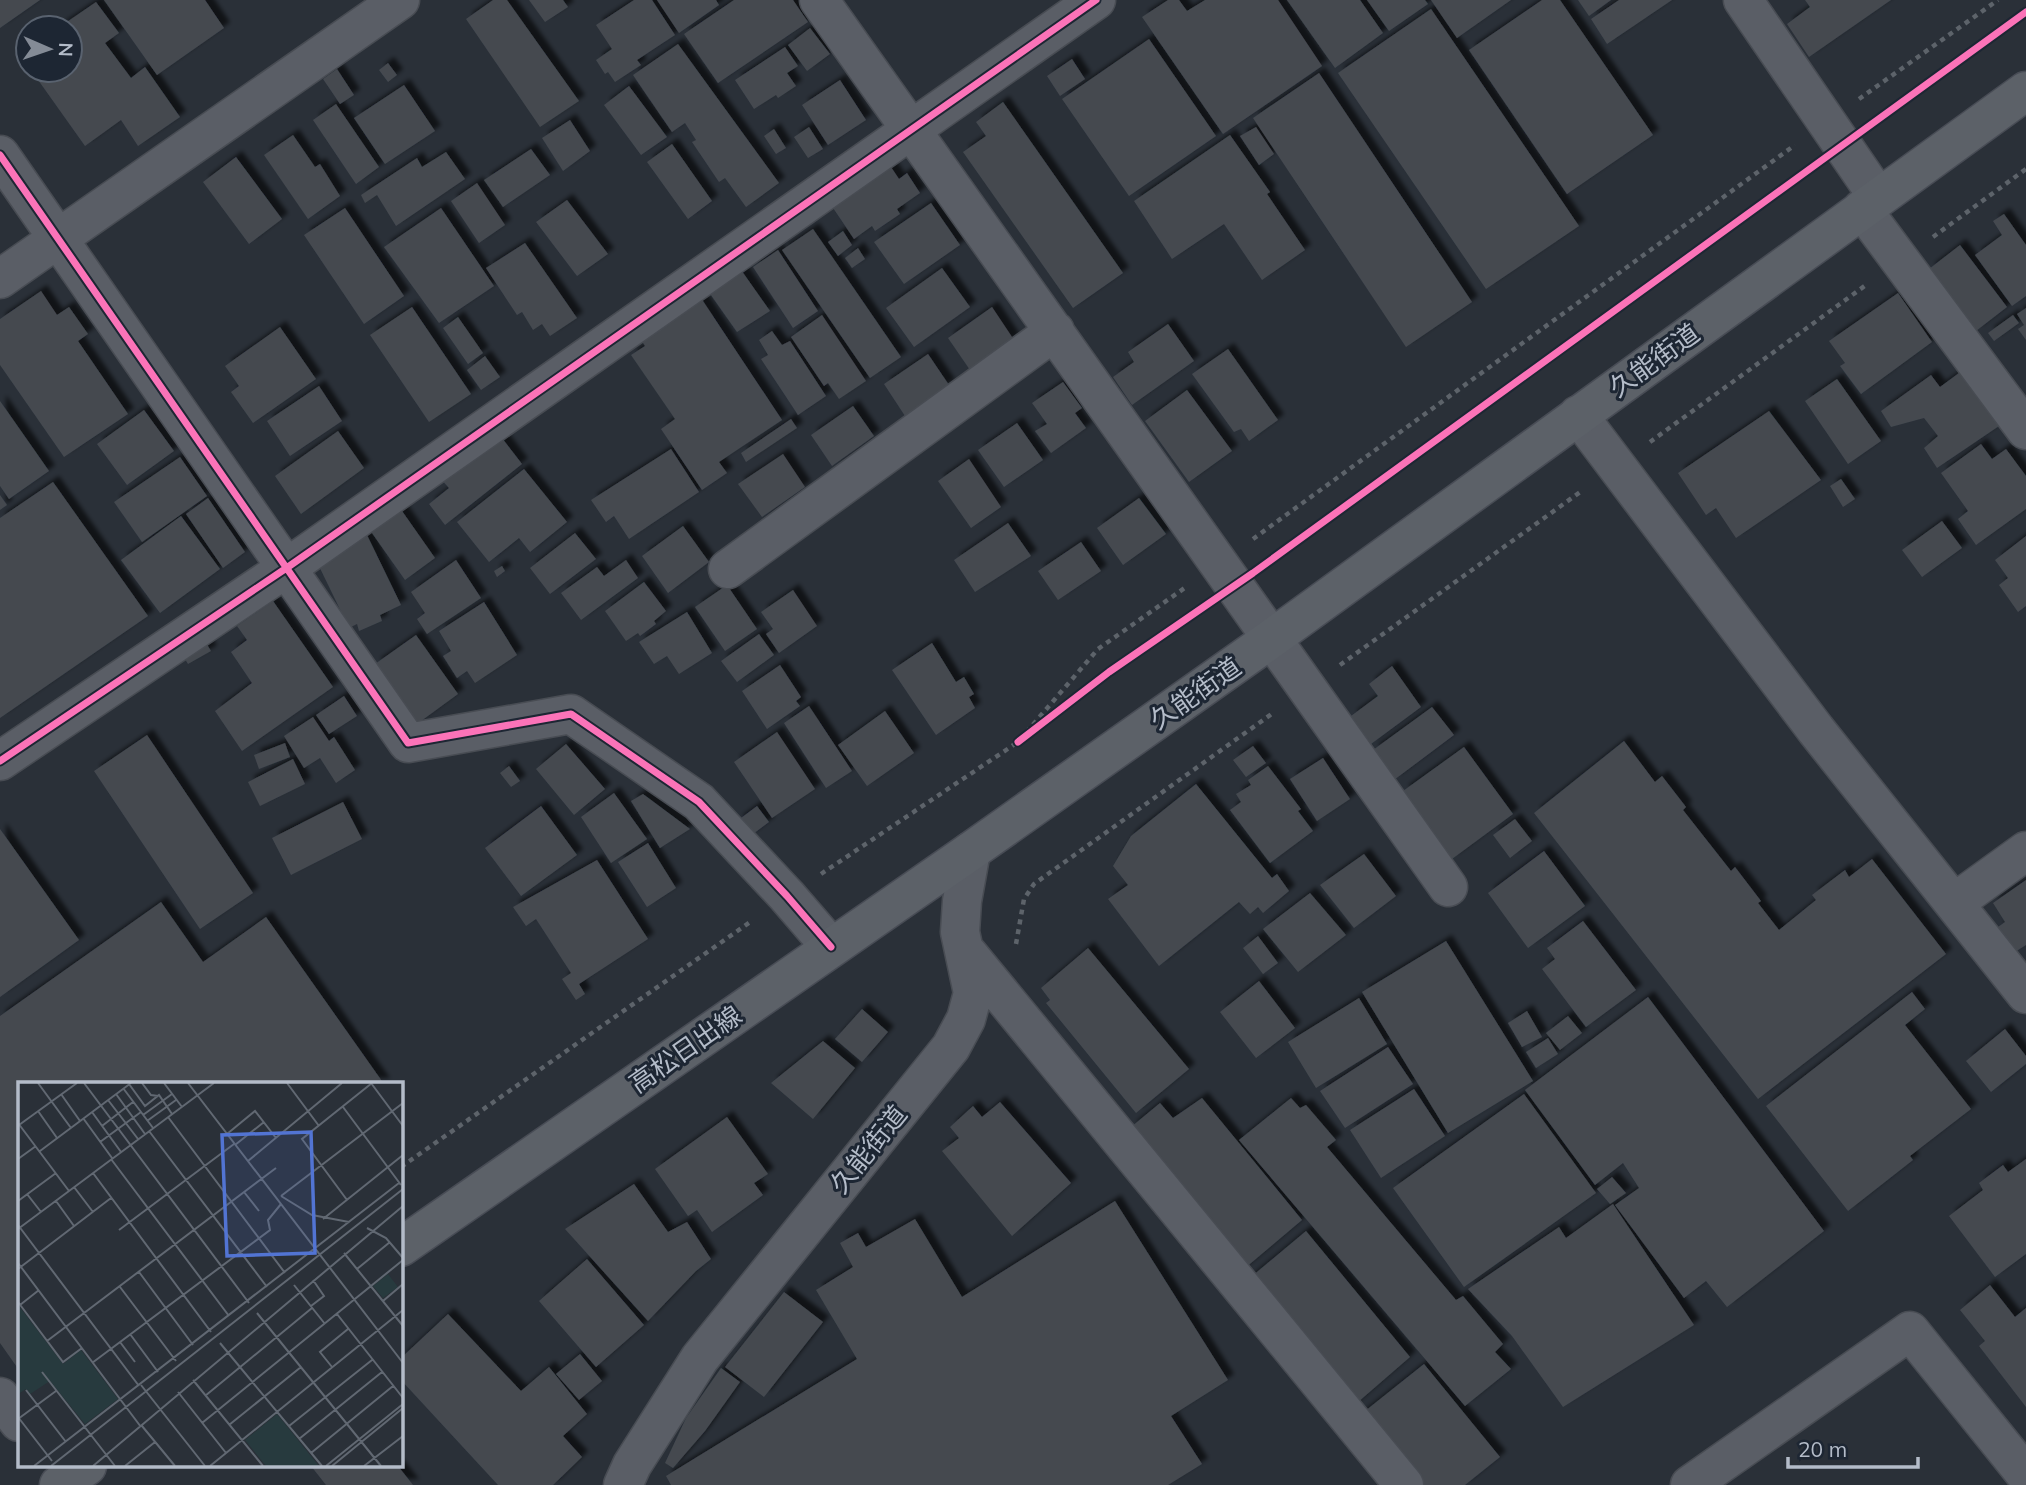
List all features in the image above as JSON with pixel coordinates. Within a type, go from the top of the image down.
[{"type":"main road","name":"久能街道","points":[[971,851],[1271,639],[2026,91]]},
{"type":"main road","name":"高松日出線","points":[[402,1246],[971,851]]},
{"type":"street","points":[[0,279],[400,0]]},
{"type":"street","points":[[819,0],[1448,887]]},
{"type":"street","points":[[0,761],[288,568],[1096,0]]},
{"type":"street","points":[[1743,0],[1870,203],[2026,430]]},
{"type":"street","points":[[0,155],[408,743],[571,713],[699,802],[831,947]]},
{"type":"street","points":[[727,569],[1055,331]]},
{"type":"street","points":[[1578,415],[1816,730],[2026,994]]},
{"type":"street","name":"久能街道","points":[[623,1485],[632,1465],[700,1358],[951,1047],[966,1019],[973,993],[960,932],[962,901],[971,851]]},
{"type":"street","points":[[1954,903],[2026,851]]},
{"type":"street","points":[[964,950],[1404,1485]]},
{"type":"street","points":[[1690,1485],[1910,1331],[2026,1475]]},
{"type":"street","points":[[0,1397],[18,1421]]},
{"type":"path","points":[[1925,242],[2026,169]]},
{"type":"path","points":[[1646,445],[1869,283]]},
{"type":"path","points":[[1332,671],[1590,485]]},
{"type":"path","points":[[1018,741],[1058,711]]},
{"type":"path","points":[[1015,950],[1024,899],[1034,884],[1277,711]]},
{"type":"building","points":[[0,0],[40,0],[20,14],[14,14],[14,18],[0,28]]},
{"type":"building","points":[[104,0],[205,0],[224,28],[157,75]]},
{"type":"building","points":[[493,0],[507,0],[579,101],[540,127],[466,19]]},
{"type":"building","points":[[529,0],[563,0],[568,7],[545,22]]},
{"type":"building","points":[[634,0],[652,0],[675,35],[637,60],[641,65],[615,82],[608,72],[605,74],[596,60],[612,49],[596,25]]},
{"type":"building","points":[[657,0],[716,0],[719,5],[679,33]]},
{"type":"building","points":[[734,0],[793,0],[808,22],[718,83],[684,34]]},
{"type":"building","points":[[1168,0],[1179,0],[1187,11],[1205,0],[1278,0],[1322,66],[1223,134],[1142,17]]},
{"type":"building","points":[[1287,0],[1360,0],[1383,33],[1335,68]]},
{"type":"building","points":[[1367,0],[1425,0],[1428,4],[1389,31]]},
{"type":"building","points":[[1431,0],[1511,0],[1457,38]]},
{"type":"building","points":[[1542,0],[1560,0],[1653,135],[1567,194],[1469,50]]},
{"type":"building","points":[[1578,0],[1611,0],[1589,16]]},
{"type":"building","points":[[1619,0],[1672,0],[1607,44],[1591,19]]},
{"type":"building","points":[[1805,0],[1891,0],[1809,57],[1787,24],[1810,7]]},
{"type":"building","points":[[96,2],[119,33],[105,43],[131,78],[145,67],[180,117],[138,146],[121,120],[85,146],[41,84],[84,84],[84,14],[78,14]]},
{"type":"building","points":[[1431,9],[1579,226],[1486,289],[1338,73]]},
{"type":"building","points":[[810,28],[830,54],[807,71],[788,45]]},
{"type":"building","points":[[1149,39],[1216,136],[1129,196],[1062,99]]},
{"type":"building","points":[[678,44],[779,183],[746,207],[725,178],[719,182],[692,142],[696,140],[685,123],[672,132],[633,75]]},
{"type":"building","points":[[785,47],[798,66],[787,73],[796,86],[754,109],[735,80]]},
{"type":"building","points":[[1072,59],[1085,79],[1060,96],[1047,76]]},
{"type":"building","points":[[388,63],[397,75],[388,82],[379,70]]},
{"type":"building","points":[[337,69],[354,95],[340,104],[323,79]]},
{"type":"building","points":[[1319,73],[1472,302],[1406,347],[1253,118]]},
{"type":"building","points":[[840,80],[866,120],[828,145],[802,105]]},
{"type":"building","points":[[404,85],[435,131],[385,164],[354,118]]},
{"type":"building","points":[[629,86],[667,137],[641,155],[604,105]]},
{"type":"building","points":[[1003,102],[1123,273],[1073,308],[963,152],[986,136],[976,122]]},
{"type":"building","points":[[336,104],[379,167],[356,184],[313,120]]},
{"type":"building","points":[[570,120],[590,151],[563,171],[542,138]]},
{"type":"building","points":[[809,127],[823,149],[808,158],[794,137]]},
{"type":"building","points":[[1256,127],[1274,154],[1259,165],[1240,136]]},
{"type":"building","points":[[774,129],[786,148],[776,154],[764,136]]},
{"type":"building","points":[[293,135],[315,167],[320,164],[340,196],[308,219],[264,155]]},
{"type":"building","points":[[1230,135],[1270,192],[1267,194],[1305,250],[1262,280],[1224,224],[1172,259],[1134,201]]},
{"type":"building","points":[[672,144],[712,201],[688,219],[647,162]]},
{"type":"building","points":[[531,149],[550,175],[503,207],[484,180]]},
{"type":"building","points":[[446,152],[465,179],[396,226],[377,195],[365,203],[361,195],[417,158],[422,167]]},
{"type":"building","points":[[236,157],[282,219],[249,244],[203,182]]},
{"type":"building","points":[[887,161],[899,179],[907,173],[920,193],[897,209],[900,214],[875,231],[872,226],[854,239],[829,202]]},
{"type":"building","points":[[477,183],[505,225],[479,243],[451,201]]},
{"type":"building","points":[[567,200],[608,254],[577,276],[536,222]]},
{"type":"building","points":[[931,203],[960,245],[904,284],[874,242]]},
{"type":"building","points":[[345,208],[404,296],[364,324],[304,235]]},
{"type":"building","points":[[441,208],[494,286],[439,323],[384,247]]},
{"type":"building","points":[[2004,214],[2026,245],[2026,296],[2012,306],[1975,255],[2002,235],[1993,221]]},
{"type":"building","points":[[813,229],[901,357],[870,378],[782,250]]},
{"type":"building","points":[[843,231],[852,245],[838,256],[828,242]]},
{"type":"building","points":[[525,243],[577,318],[550,336],[542,324],[533,330],[522,312],[517,315],[486,268]]},
{"type":"building","points":[[1960,245],[2007,307],[1976,331],[1929,269]]},
{"type":"building","points":[[858,248],[865,259],[852,268],[845,258]]},
{"type":"building","points":[[778,250],[818,311],[793,328],[753,267]]},
{"type":"building","points":[[739,267],[770,311],[737,332],[706,288]]},
{"type":"building","points":[[942,268],[970,307],[914,347],[886,308]]},
{"type":"building","points":[[41,291],[57,315],[69,307],[88,334],[78,341],[128,414],[64,457],[0,365],[0,319]]},
{"type":"building","points":[[697,292],[782,420],[719,462],[727,473],[702,490],[661,429],[675,419],[631,355],[645,346],[636,332]]},
{"type":"building","points":[[1898,293],[1932,342],[1861,394],[1840,366],[1845,363],[1829,341]]},
{"type":"building","points":[[412,307],[471,394],[429,422],[370,335]]},
{"type":"building","points":[[992,307],[1014,340],[970,370],[948,338]]},
{"type":"building","points":[[2026,308],[2026,340],[2018,329],[2024,325],[2017,314]]},
{"type":"building","points":[[822,315],[866,381],[839,399],[828,383],[824,386],[791,337]]},
{"type":"building","points":[[2013,315],[2019,323],[1994,341],[1988,333]]},
{"type":"building","points":[[458,317],[483,353],[468,364],[443,328]]},
{"type":"building","points":[[1168,324],[1194,361],[1132,405],[1113,377],[1134,362],[1128,352]]},
{"type":"building","points":[[280,327],[316,379],[253,423],[231,392],[239,386],[225,366]]},
{"type":"building","points":[[772,331],[782,345],[790,341],[826,396],[798,415],[761,359],[768,355],[759,340]]},
{"type":"building","points":[[1228,349],[1278,420],[1249,441],[1241,429],[1234,432],[1192,374]]},
{"type":"building","points":[[928,354],[949,385],[905,416],[884,384]]},
{"type":"building","points":[[485,356],[500,377],[481,390],[467,370]]},
{"type":"building","points":[[1963,370],[2002,424],[1937,468],[1924,448],[1938,436],[1924,418],[1891,427],[1881,411],[1931,375],[1940,387]]},
{"type":"building","points":[[1837,379],[1881,441],[1848,464],[1805,401]]},
{"type":"building","points":[[1063,382],[1082,408],[1075,413],[1086,428],[1051,453],[1035,431],[1047,424],[1032,403]]},
{"type":"building","points":[[319,386],[342,421],[290,456],[267,421]]},
{"type":"building","points":[[1187,390],[1232,451],[1189,482],[1145,421]]},
{"type":"building","points":[[0,401],[49,471],[9,499],[0,486]]},
{"type":"building","points":[[853,406],[874,436],[832,466],[811,435]]},
{"type":"building","points":[[144,410],[174,451],[127,485],[97,444]]},
{"type":"building","points":[[1769,411],[1821,480],[1736,538],[1716,508],[1706,515],[1678,473]]},
{"type":"building","points":[[791,419],[797,428],[746,462],[741,453]]},
{"type":"building","points":[[1017,423],[1043,460],[1004,487],[978,450]]},
{"type":"building","points":[[495,429],[522,464],[445,525],[429,504],[449,488],[437,475]]},
{"type":"building","points":[[338,431],[364,468],[301,514],[275,476]]},
{"type":"building","points":[[1981,444],[1992,459],[2006,449],[2026,476],[2026,509],[1976,545],[1958,519],[1968,511],[1941,473]]},
{"type":"building","points":[[671,449],[699,492],[629,539],[614,516],[606,522],[591,500]]},
{"type":"building","points":[[783,454],[805,487],[762,517],[738,484]]},
{"type":"building","points":[[180,457],[207,496],[142,542],[114,502]]},
{"type":"building","points":[[969,459],[1001,507],[971,528],[938,481]]},
{"type":"building","points":[[524,469],[567,522],[530,552],[519,538],[489,562],[457,522]]},
{"type":"building","points":[[1841,479],[1855,499],[1843,507],[1830,486]]},
{"type":"building","points":[[53,482],[148,616],[0,718],[0,518]]},
{"type":"building","points":[[0,495],[7,505],[0,510]]},
{"type":"building","points":[[208,498],[245,552],[223,568],[186,514]]},
{"type":"building","points":[[1139,498],[1166,534],[1123,565],[1097,528]]},
{"type":"building","points":[[395,501],[435,558],[405,580],[365,523]]},
{"type":"building","points":[[181,516],[220,569],[160,613],[121,560]]},
{"type":"building","points":[[1942,521],[1962,548],[1922,577],[1902,550]]},
{"type":"building","points":[[1008,523],[1031,556],[975,592],[954,560]]},
{"type":"building","points":[[683,526],[709,562],[668,593],[642,556]]},
{"type":"building","points":[[575,533],[596,559],[550,594],[530,568]]},
{"type":"building","points":[[367,535],[401,605],[380,615],[382,621],[359,631],[357,624],[349,628],[316,560]]},
{"type":"building","points":[[2026,536],[2026,606],[2018,612],[1999,585],[2008,578],[1995,560]]},
{"type":"building","points":[[1081,542],[1101,571],[1058,600],[1038,571]]},
{"type":"building","points":[[456,560],[481,598],[427,634],[417,619],[425,613],[411,592]]},
{"type":"building","points":[[626,560],[638,578],[581,620],[561,593],[597,567],[604,576]]},
{"type":"building","points":[[502,566],[505,571],[497,577],[494,571]]},
{"type":"building","points":[[644,582],[666,611],[654,621],[656,624],[640,636],[638,633],[626,641],[605,611]]},
{"type":"building","points":[[727,585],[757,629],[725,651],[695,607]]},
{"type":"building","points":[[793,590],[817,626],[779,653],[766,634],[773,629],[761,612]]},
{"type":"building","points":[[273,601],[333,687],[242,751],[215,711],[252,683],[231,652],[247,640],[237,626]]},
{"type":"building","points":[[484,602],[517,655],[475,683],[467,671],[457,678],[443,656],[451,651],[439,631]]},
{"type":"building","points":[[687,612],[712,653],[679,674],[667,656],[654,664],[639,642]]},
{"type":"building","points":[[759,634],[774,655],[737,682],[721,661]]},
{"type":"building","points":[[416,635],[458,694],[417,724],[375,664]]},
{"type":"building","points":[[203,638],[211,651],[188,664],[180,651]]},
{"type":"building","points":[[932,643],[956,682],[964,677],[974,694],[969,697],[975,708],[936,735],[892,670]]},
{"type":"building","points":[[780,665],[801,697],[796,701],[800,706],[767,729],[742,691]]},
{"type":"building","points":[[1392,666],[1421,707],[1371,744],[1351,716],[1378,696],[1369,684]]},
{"type":"building","points":[[344,696],[357,716],[329,734],[316,715]]},
{"type":"building","points":[[809,706],[852,771],[826,788],[784,723]]},
{"type":"building","points":[[1432,707],[1454,735],[1394,780],[1373,750]]},
{"type":"building","points":[[885,711],[914,753],[867,786],[838,745]]},
{"type":"building","points":[[313,717],[329,741],[334,737],[355,770],[336,783],[320,758],[304,768],[284,736]]},
{"type":"building","points":[[777,732],[815,789],[772,818],[734,762]]},
{"type":"building","points":[[147,735],[253,893],[200,929],[94,771]]},
{"type":"building","points":[[1624,741],[1655,782],[1662,776],[1686,807],[1683,810],[1731,871],[1735,867],[1779,930],[1816,900],[1812,895],[1845,870],[1849,877],[1872,859],[1946,954],[1758,1099],[1534,813]]},
{"type":"building","points":[[285,743],[290,757],[259,769],[254,755]]},
{"type":"building","points":[[566,744],[605,789],[574,815],[536,769]]},
{"type":"building","points":[[1253,746],[1266,763],[1246,777],[1233,760]]},
{"type":"building","points":[[1464,747],[1513,814],[1452,859],[1403,791]]},
{"type":"building","points":[[1323,758],[1350,799],[1317,821],[1290,779]]},
{"type":"building","points":[[293,759],[305,784],[260,806],[248,782]]},
{"type":"building","points":[[509,766],[520,781],[511,787],[500,773]]},
{"type":"building","points":[[1268,766],[1301,809],[1298,811],[1313,831],[1270,863],[1230,810],[1241,802],[1236,794],[1251,785],[1248,780]]},
{"type":"building","points":[[1196,784],[1272,878],[1277,874],[1289,891],[1263,913],[1258,907],[1250,914],[1239,902],[1159,966],[1108,899],[1128,885],[1113,866],[1131,836]]},
{"type":"building","points":[[614,793],[647,839],[611,863],[581,817]]},
{"type":"building","points":[[643,794],[690,829],[660,848],[631,801]]},
{"type":"building","points":[[343,802],[362,839],[291,875],[272,838]]},
{"type":"building","points":[[541,806],[577,855],[521,896],[485,848]]},
{"type":"building","points":[[757,806],[769,822],[749,837],[737,821]]},
{"type":"building","points":[[1515,819],[1532,841],[1510,858],[1493,835]]},
{"type":"building","points":[[0,829],[79,940],[0,997]]},
{"type":"building","points":[[648,843],[676,888],[647,907],[618,862]]},
{"type":"building","points":[[1544,851],[1585,906],[1528,948],[1488,893]]},
{"type":"building","points":[[1364,854],[1396,896],[1354,928],[1320,885]]},
{"type":"building","points":[[597,860],[648,939],[579,984],[585,994],[576,1000],[562,979],[571,973],[536,919],[526,926],[513,907]]},
{"type":"building","points":[[2026,880],[2026,945],[2015,952],[1998,927],[2005,922],[1993,903]]},
{"type":"building","points":[[1310,893],[1346,935],[1298,972],[1263,929]]},
{"type":"building","points":[[161,902],[203,962],[266,917],[383,1082],[18,1082],[18,1369],[0,1343],[0,1016]]},
{"type":"building","points":[[1583,921],[1636,990],[1586,1027],[1542,969],[1555,959],[1547,948]]},
{"type":"building","points":[[1258,936],[1278,963],[1263,974],[1243,948]]},
{"type":"building","points":[[1446,941],[1533,1081],[1448,1133],[1362,992]]},
{"type":"building","points":[[1088,948],[1189,1069],[1136,1113],[1046,1003],[1050,1000],[1041,988]]},
{"type":"building","points":[[1259,981],[1295,1028],[1256,1058],[1220,1012]]},
{"type":"building","points":[[1912,992],[1925,1009],[1905,1025],[1971,1109],[1910,1156],[1913,1160],[1848,1211],[1766,1106]]},
{"type":"building","points":[[1648,997],[1824,1231],[1727,1307],[1706,1281],[1684,1298],[1615,1205],[1639,1188],[1623,1163],[1595,1185],[1525,1090]]},
{"type":"building","points":[[1359,998],[1387,1044],[1316,1088],[1288,1042]]},
{"type":"building","points":[[862,1009],[888,1032],[862,1062],[835,1039]]},
{"type":"building","points":[[1527,1011],[1542,1037],[1522,1047],[1508,1023]]},
{"type":"building","points":[[1568,1016],[1582,1033],[1560,1050],[1546,1033]]},
{"type":"building","points":[[2005,1029],[2026,1056],[2026,1064],[1991,1092],[1966,1061]]},
{"type":"building","points":[[1548,1038],[1558,1054],[1536,1068],[1526,1052]]},
{"type":"building","points":[[823,1041],[855,1068],[813,1119],[771,1083]]},
{"type":"building","points":[[1388,1047],[1413,1084],[1345,1128],[1320,1091]]},
{"type":"building","points":[[1414,1089],[1445,1136],[1381,1178],[1350,1130]]},
{"type":"building","points":[[1524,1094],[1596,1193],[1464,1287],[1393,1188]]},
{"type":"building","points":[[1202,1098],[1302,1220],[1238,1274],[1131,1127],[1160,1103],[1173,1118]]},
{"type":"building","points":[[1291,1098],[1300,1108],[1306,1105],[1336,1140],[1327,1147],[1456,1300],[1463,1296],[1503,1344],[1495,1352],[1511,1369],[1465,1406],[1239,1140]]},
{"type":"building","points":[[1000,1102],[1071,1183],[1012,1236],[942,1151],[959,1138],[950,1127],[973,1106],[982,1117]]},
{"type":"building","points":[[727,1117],[768,1174],[754,1183],[763,1195],[712,1232],[697,1210],[688,1216],[655,1169]]},
{"type":"building","points":[[2026,1159],[2026,1254],[1995,1277],[1949,1216],[1983,1190],[1979,1183],[2003,1165],[2008,1172]]},
{"type":"building","points":[[1612,1177],[1626,1193],[1610,1204],[1597,1189]]},
{"type":"building","points":[[634,1184],[668,1232],[687,1222],[711,1259],[648,1321],[565,1229]]},
{"type":"building","points":[[1115,1201],[1228,1380],[1171,1416],[1202,1464],[1168,1485],[671,1485],[666,1476],[857,1359],[816,1290],[853,1267],[840,1243],[858,1233],[866,1247],[915,1219],[962,1297]]},
{"type":"building","points":[[1613,1204],[1694,1325],[1563,1407],[1512,1336],[1468,1289],[1559,1227],[1566,1238]]},
{"type":"building","points":[[1306,1231],[1410,1357],[1350,1409],[1245,1282]]},
{"type":"building","points":[[587,1259],[644,1325],[596,1367],[539,1301]]},
{"type":"building","points":[[1990,1285],[2015,1317],[2026,1308],[2026,1407],[1979,1346],[1985,1341],[1960,1310]]},
{"type":"building","points":[[784,1292],[823,1322],[764,1397],[725,1367]]},
{"type":"building","points":[[448,1314],[521,1391],[549,1367],[587,1414],[563,1436],[582,1457],[553,1485],[498,1485],[402,1381],[402,1357]]},
{"type":"building","points":[[580,1354],[602,1381],[579,1400],[556,1374]]},
{"type":"building","points":[[1424,1364],[1500,1457],[1465,1485],[1417,1485],[1360,1415]]},
{"type":"building","points":[[721,1368],[740,1382],[705,1431],[673,1468],[665,1463],[686,1418]]},
{"type":"building","points":[[313,1468],[400,1468],[413,1485],[326,1485]]},
{"type":"cycle path","points":[[0,761],[288,567],[1096,0]]},
{"type":"cycle path","points":[[1018,742],[1109,672],[1253,573],[2026,12]]},
{"type":"cycle path","points":[[0,155],[408,743],[571,714],[699,802],[831,947]]}]
